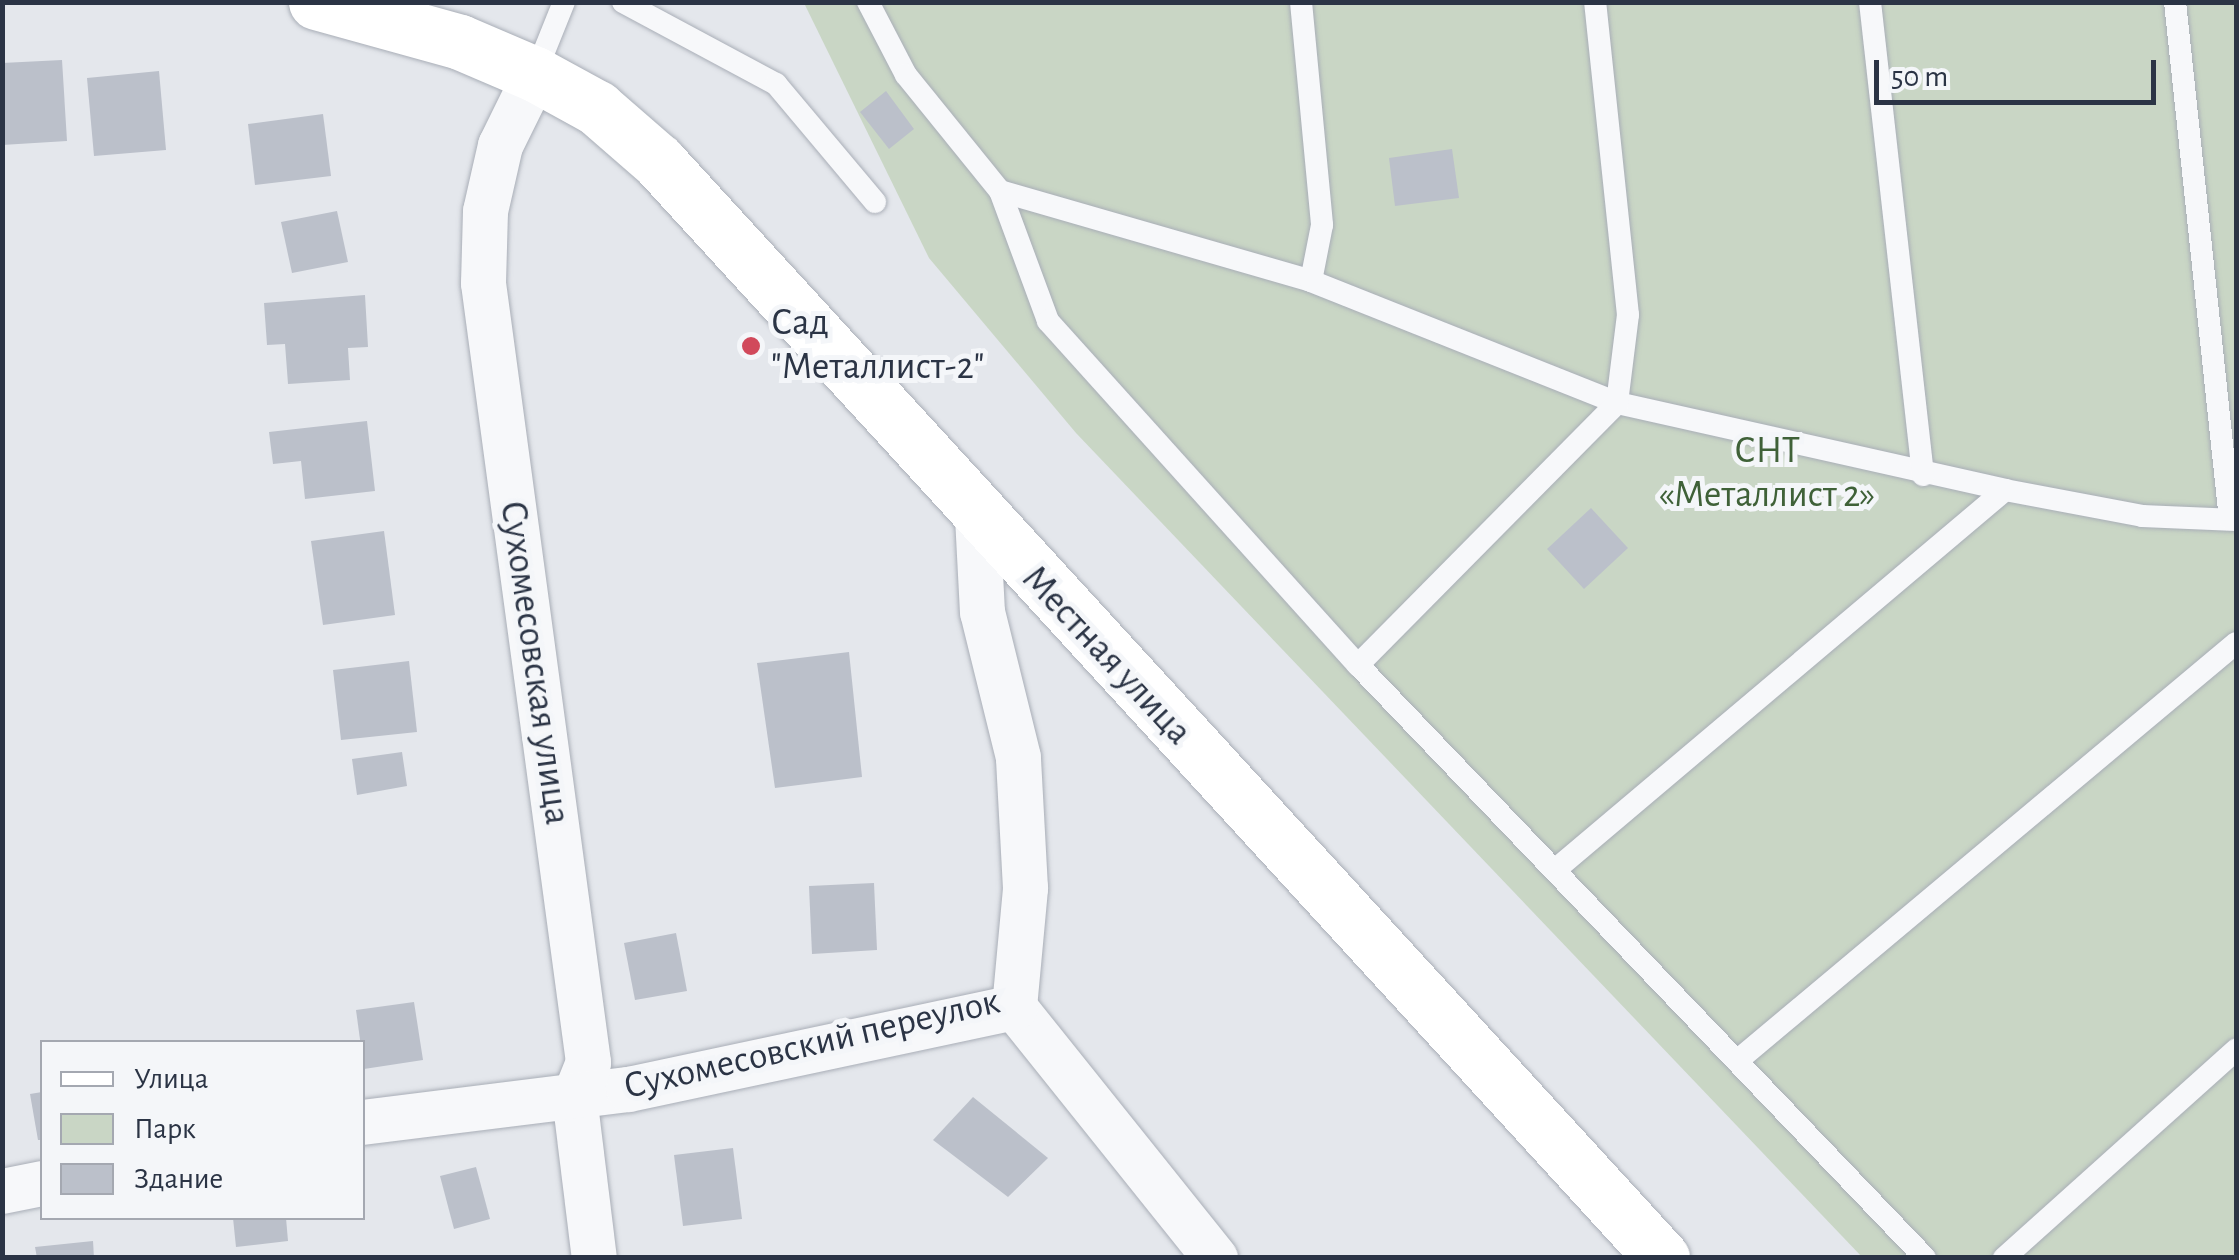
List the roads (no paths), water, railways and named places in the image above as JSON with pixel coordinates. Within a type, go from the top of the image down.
[{"type":"main road","name":"Местная улица","points":[[316,2],[460,42],[535,74],[597,108],[658,161],[977,515],[1659,1257]]},
{"type":"street","name":"Сухомесовская улица","points":[[535,74],[500,145],[484,211],[484,283],[588,1062],[574,1096],[594,1258]]},
{"type":"street","name":"Сухомесовский переулок","points":[[365,1122],[574,1096],[1014,1007],[1024,888],[1018,757],[982,612],[977,515]]},
{"type":"street","points":[[1014,1007],[1215,1258]]},
{"type":"street","points":[[2,1190],[40,1183]]},
{"type":"lane","points":[[535,74],[564,2]]},
{"type":"lane","points":[[623,2],[776,84],[874,202]]},
{"type":"lane","points":[[868,2],[906,75],[1000,190],[1048,321],[1358,664],[1924,1258]]},
{"type":"lane","points":[[1302,2],[1321,192],[1311,282]]},
{"type":"lane","points":[[1358,664],[1618,403],[1628,315],[1595,2]]},
{"type":"lane","points":[[1870,2],[1923,474]]},
{"type":"lane","points":[[1000,190],[1311,282],[1618,403],[2004,490],[2142,516],[2233,520],[2175,2]]},
{"type":"lane","points":[[1555,870],[2004,490]]},
{"type":"lane","points":[[1737,1061],[2236,644]]},
{"type":"lane","points":[[2004,1258],[2236,1050]]},
{"type":"place","name":"Сад \"Металлист-2\"","points":[[751,346]]},
{"type":"park label","name":"СНТ «Металлист 2»","points":[[1767,474]]}]
